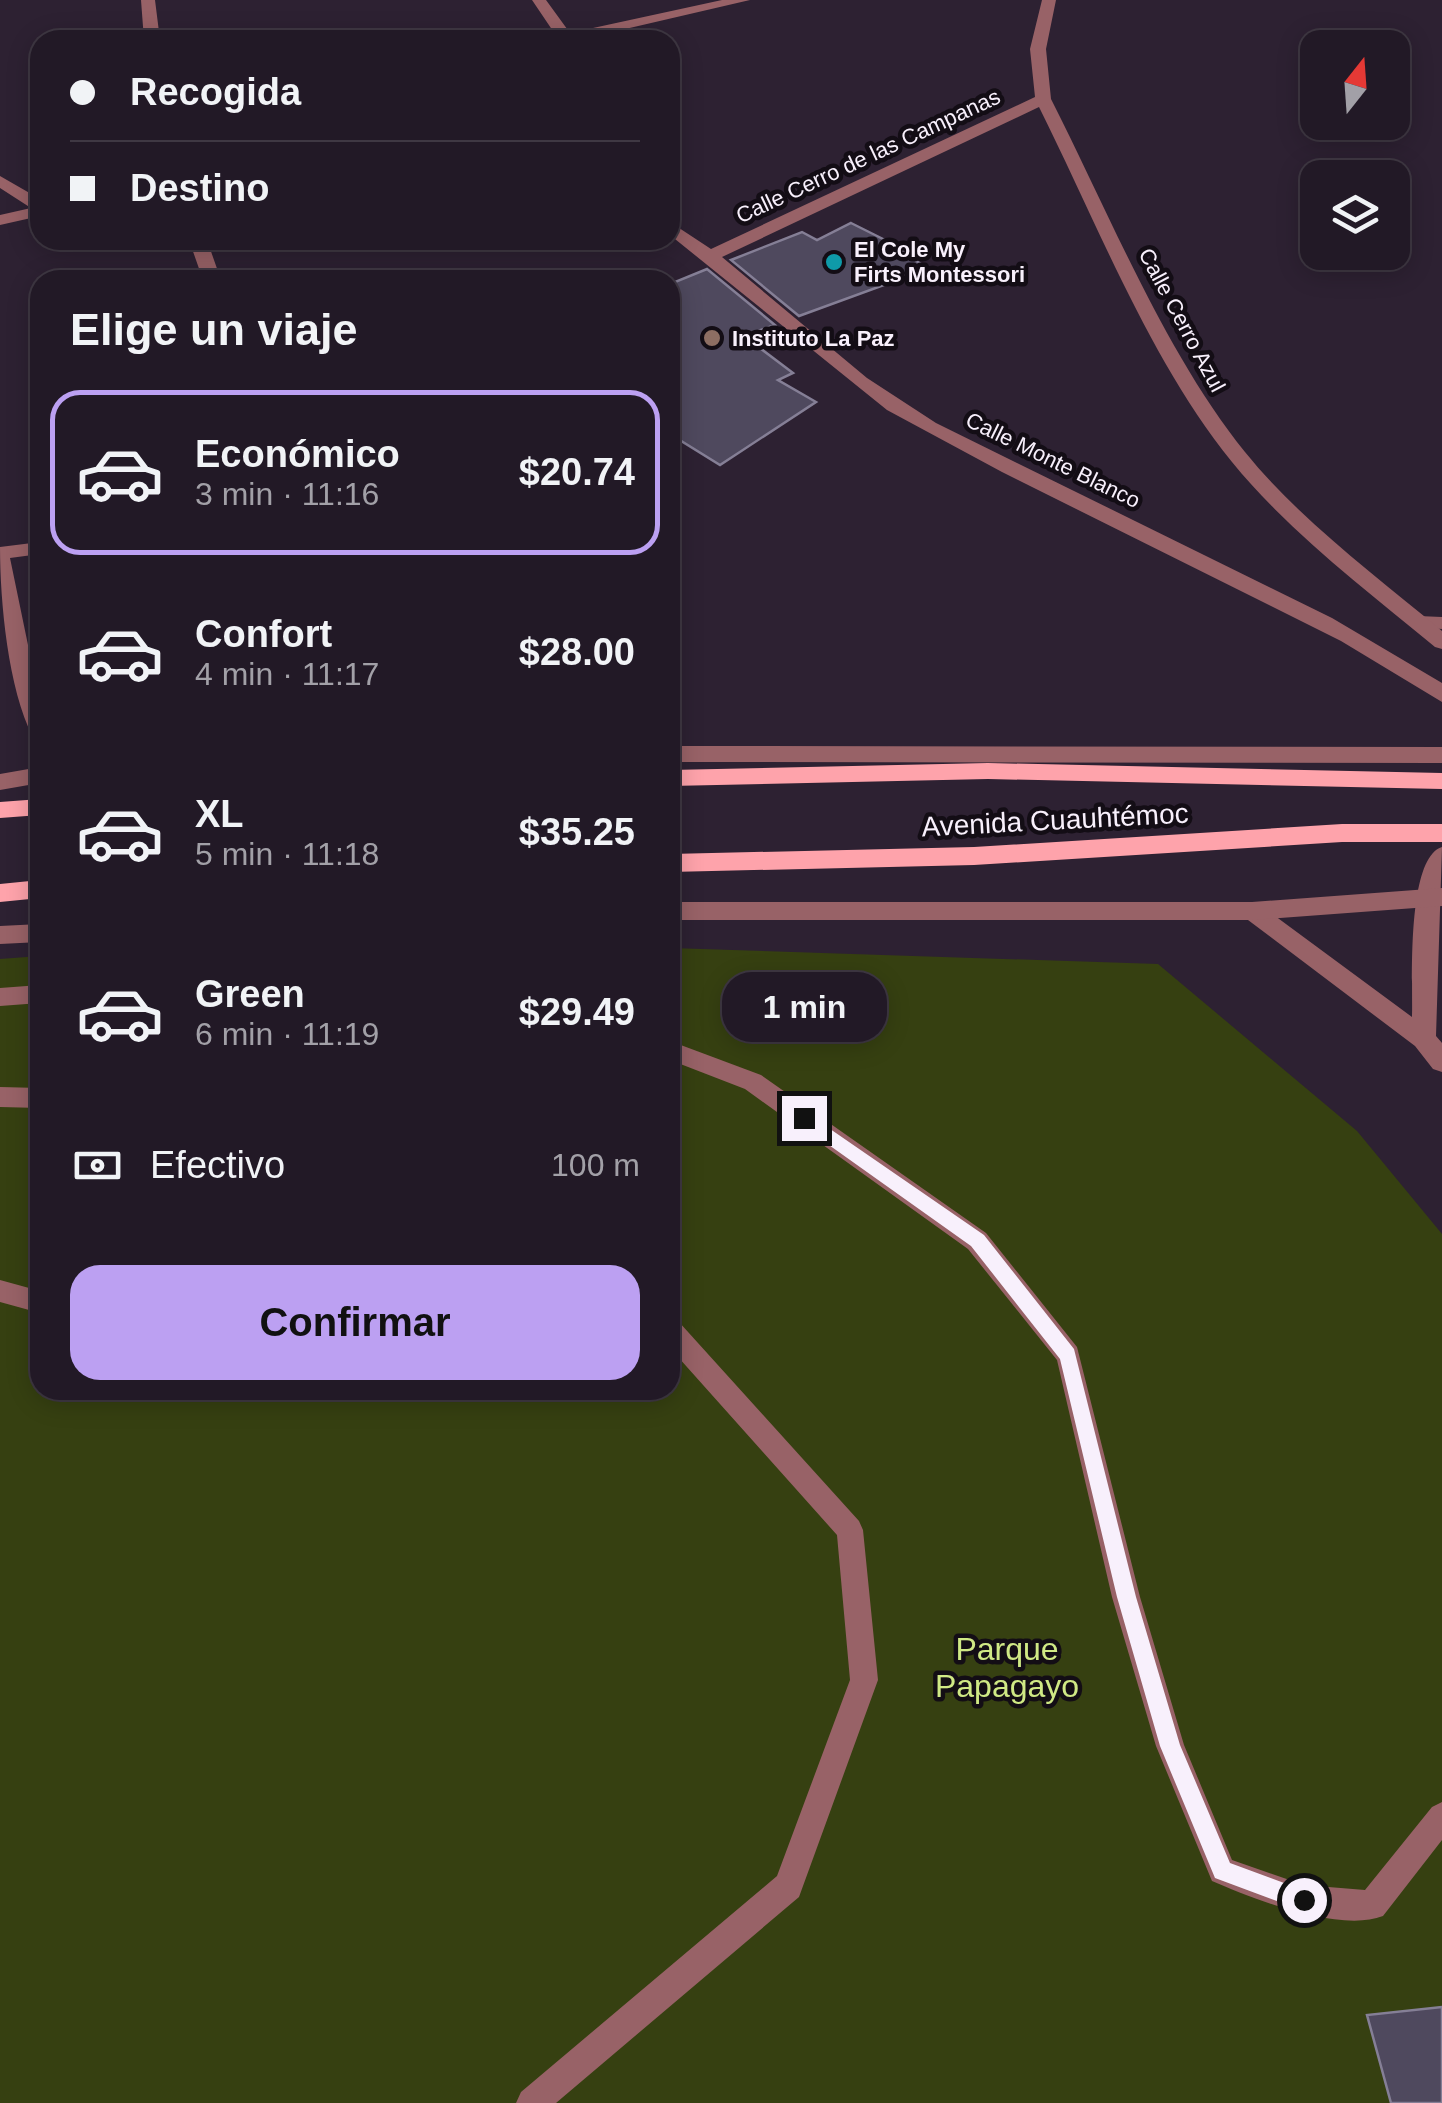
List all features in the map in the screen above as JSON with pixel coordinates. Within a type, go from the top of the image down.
[{"type":"main road","name":"Avenida Cuauhtémoc","points":[[680,778],[988,771],[1442,781]]},
{"type":"main road","points":[[0,810],[30,808]]},
{"type":"main road","name":"Avenida Cuauhtémoc","points":[[680,863],[974,856],[1342,833],[1442,832]]},
{"type":"main road","points":[[0,893],[30,890]]},
{"type":"street","points":[[148,0],[151,30]]},
{"type":"street","points":[[539,0],[561,30]]},
{"type":"street","points":[[608,30],[744,0]]},
{"type":"street","name":"Calle Cerro Azul","points":[[1049,0],[1036,42],[1042,99],[1186,385],[1240,459],[1326,546],[1442,642]]},
{"type":"street","name":"Calle Cerro de las Campanas","points":[[712,255],[1042,99]]},
{"type":"street","points":[[0,182],[30,202]]},
{"type":"street","points":[[0,220],[30,212]]},
{"type":"street","name":"Calle Monte Blanco","points":[[680,234],[712,255],[825,356],[925,425],[1324,622],[1404,665],[1442,694]]},
{"type":"street","points":[[680,754],[1442,755]]},
{"type":"street","points":[[0,782],[30,777]]},
{"type":"street","points":[[1424,1039],[1434,898],[1442,856]]},
{"type":"street","points":[[680,912],[1252,911],[1434,898]]},
{"type":"street","points":[[1252,911],[1424,1039],[1442,1062]]},
{"type":"street","points":[[0,935],[30,933]]},
{"type":"lane","points":[[30,550],[0,554],[30,701]]},
{"type":"lane","points":[[1418,622],[1442,622]]},
{"type":"lane","points":[[0,996],[30,994]]},
{"type":"lane","points":[[680,1054],[753,1082],[978,1241],[1068,1355],[1126,1597],[1170,1746],[1222,1871],[1304,1900],[1372,1905],[1442,1816]]},
{"type":"lane","points":[[0,1097],[30,1098]]},
{"type":"lane","points":[[0,1292],[30,1300]]},
{"type":"lane","points":[[532,2103],[788,1886],[864,1680],[850,1530],[680,1341]]},
{"type":"green space","name":"Parque Papagayo","points":[[680,948],[1158,964],[1357,1131],[1442,1234],[1442,2103],[0,2103],[0,959],[30,957],[30,1400],[680,1400]]},
{"type":"building","name":"El Cole My Firts Montessori","points":[[851,223],[889,242],[928,269],[799,316],[731,260],[802,232],[817,240]]},
{"type":"building","points":[[707,269],[775,325],[744,336],[793,373],[778,380],[816,402],[720,465],[680,440],[680,280]]},
{"type":"building","points":[[1442,2007],[1442,2103],[1391,2103],[1367,2015]]},
{"type":"place","name":"El Cole My Firts Montessori","points":[[834,262]]},
{"type":"place","name":"Instituto La Paz","points":[[712,338]]},
{"type":"route","points":[[804,1118],[978,1241],[1068,1355],[1126,1597],[1170,1746],[1222,1871],[1304,1900]]}]
